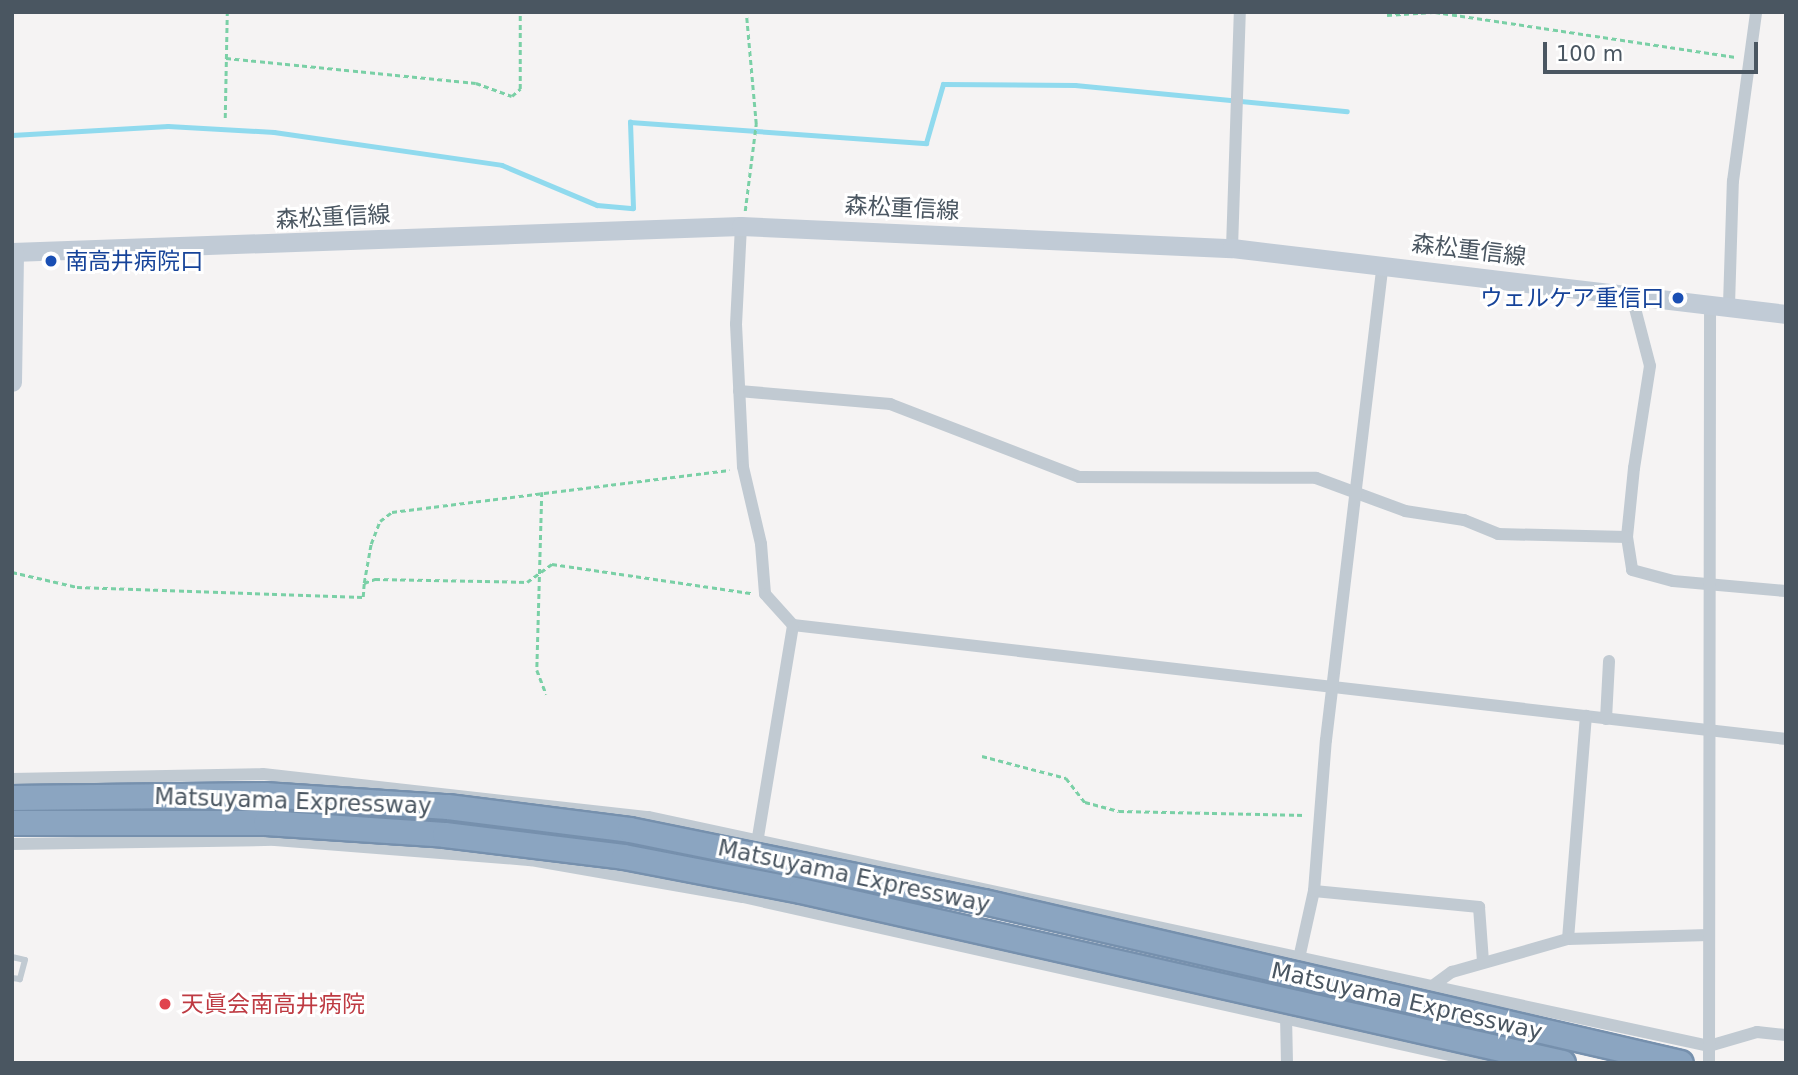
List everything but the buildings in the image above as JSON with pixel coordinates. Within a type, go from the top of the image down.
[{"type":"highway","name":"Matsuyama Expressway","points":[[12,798],[265,795],[449,807],[630,830],[984,902],[1681,1063]]},
{"type":"highway","name":"Matsuyama Expressway","points":[[12,823],[266,823],[445,835],[624,857],[1563,1063]]},
{"type":"main road","name":"森松重信線","points":[[13,252],[741,226],[1232,248],[1631,293],[1786,314]]},
{"type":"main road","points":[[12,382],[13,252]]},
{"type":"street","points":[[1232,248],[1240,12]]},
{"type":"street","points":[[1709,1063],[1707,731],[1709,584],[1719,304],[1756,12]]},
{"type":"street","points":[[741,226],[739,391],[743,467],[761,544],[765,594],[793,625],[1334,692],[1586,716],[1786,739]]},
{"type":"street","points":[[1287,1063],[1286,1017],[1296,956],[1314,891],[1318,815],[1360,494],[1384,264]]},
{"type":"street","points":[[1631,293],[1650,380],[1627,537],[1632,570],[1709,584],[1786,591]]},
{"type":"street","points":[[739,391],[890,404],[1079,477],[1316,478],[1360,494],[1498,534],[1627,537]]},
{"type":"street","points":[[758,836],[793,625]]},
{"type":"street","points":[[1606,719],[1609,661]]},
{"type":"street","points":[[1569,939],[1586,716]]},
{"type":"street","points":[[12,779],[263,774],[539,801],[758,836],[1709,1046],[1757,1032],[1786,1035]]},
{"type":"street","points":[[12,844],[275,840],[531,860],[743,897],[1485,1063]]},
{"type":"street","points":[[1314,891],[1479,907],[1483,962]]},
{"type":"street","points":[[1431,986],[1483,962],[1569,939],[1709,935]]},
{"type":"lane","points":[[12,957],[25,960],[20,979],[12,978]]},
{"type":"path","points":[[225,118],[227,12]]},
{"type":"path","points":[[226,58],[476,83],[512,96],[520,89],[520,12]]},
{"type":"path","points":[[741,226],[756,124],[746,12]]},
{"type":"path","points":[[1387,15],[1434,12],[1749,59]]},
{"type":"path","points":[[12,572],[77,587],[363,597],[375,533],[392,512],[743,467]]},
{"type":"path","points":[[542,492],[537,670],[545,694]]},
{"type":"path","points":[[364,583],[527,582],[541,571],[564,565],[765,594]]},
{"type":"path","points":[[982,756],[1066,778],[1085,802],[1119,811],[1318,815]]},
{"type":"waterway","points":[[12,135],[168,126],[274,132],[502,165],[597,205],[633,208],[630,122],[926,143],[943,84],[1075,85],[1347,111]]},
{"type":"place","name":"南高井病院口","points":[[51,261]]},
{"type":"place","name":"ウェルケア重信口","points":[[1678,298]]},
{"type":"place","name":"天眞会南高井病院","points":[[165,1004]]}]
